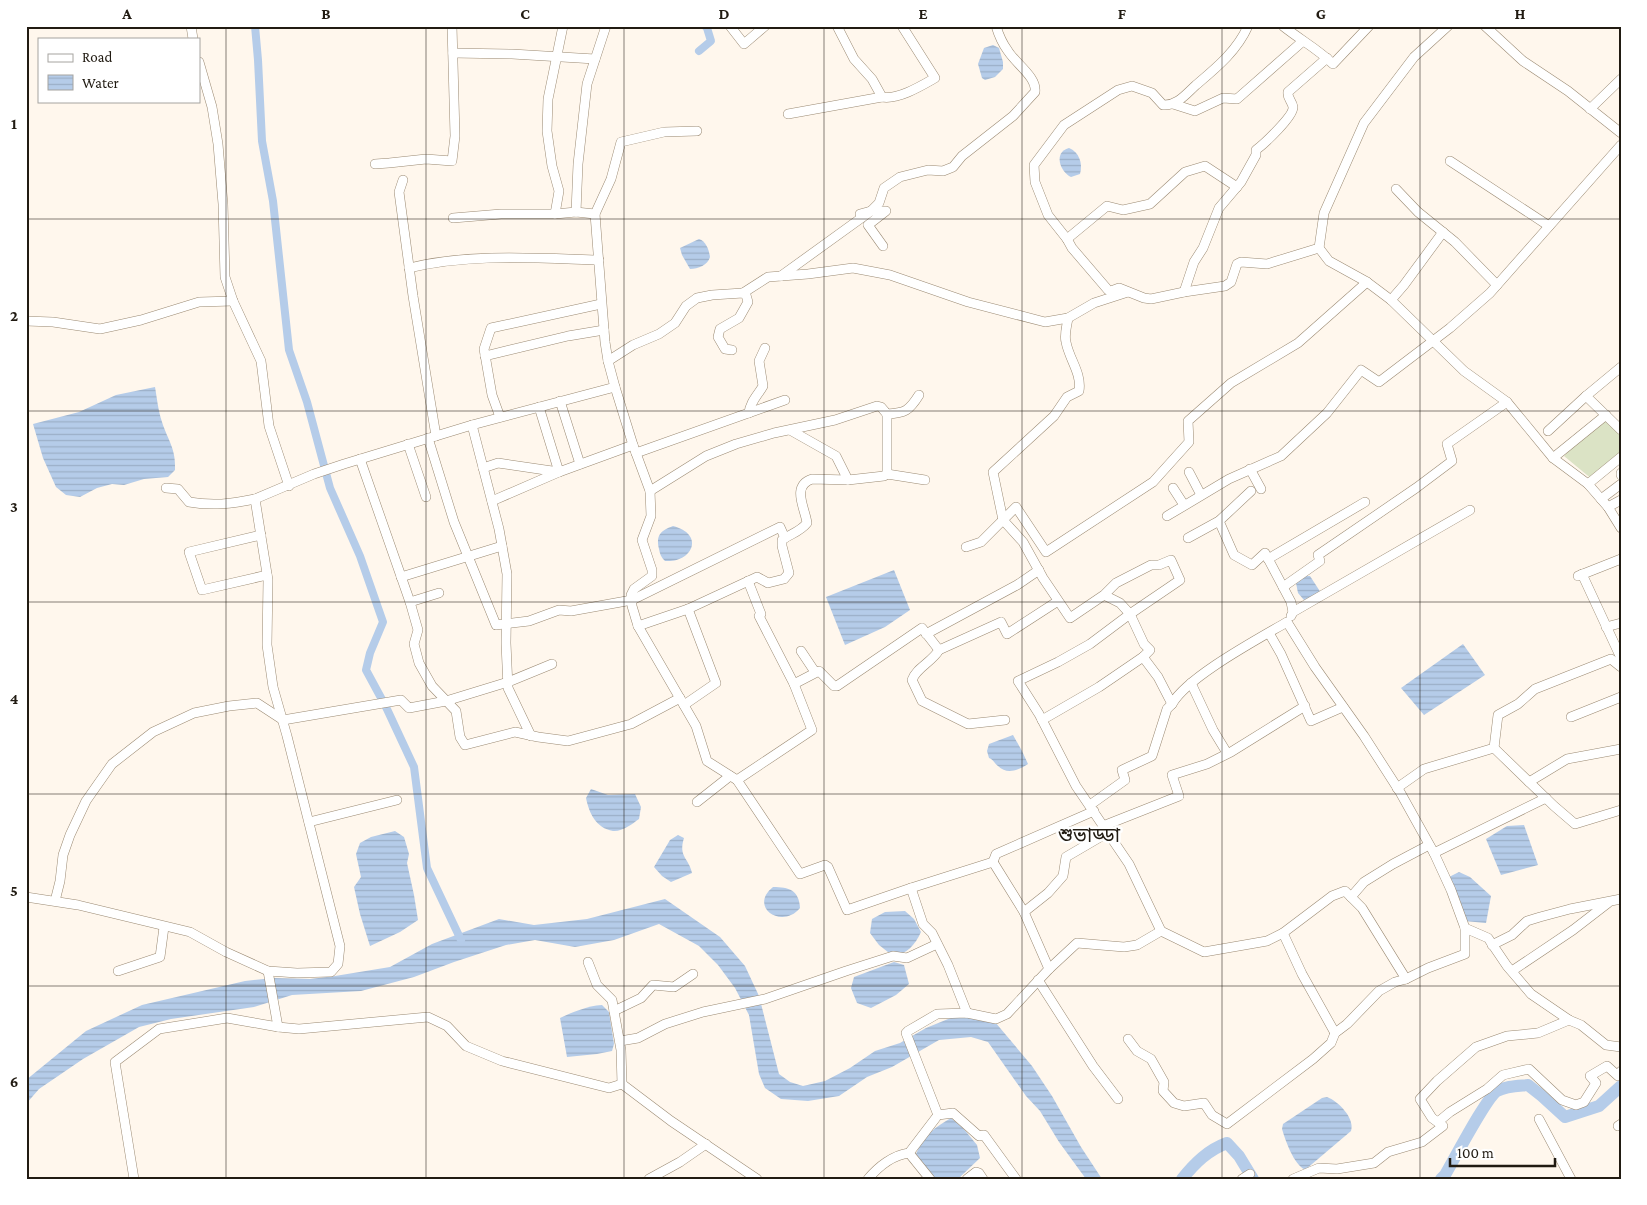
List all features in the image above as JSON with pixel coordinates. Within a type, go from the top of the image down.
[{"type":"street","points":[[375,164],[426,159],[452,161],[456,136],[452,26]]},
{"type":"street","points":[[555,214],[559,191],[552,166],[547,131],[548,98],[563,26]]},
{"type":"street","points":[[576,212],[578,164],[587,84],[606,26]]},
{"type":"street","points":[[730,26],[744,44],[765,26]]},
{"type":"street","points":[[837,26],[854,59],[872,79],[882,97]]},
{"type":"street","points":[[788,114],[882,97],[889,98],[916,89],[935,78],[902,26]]},
{"type":"street","points":[[781,276],[871,211],[878,203],[884,188],[900,177],[928,170],[942,171],[953,167],[962,156],[1013,116],[1035,92],[1034,81],[1006,50],[996,26]]},
{"type":"street","points":[[1173,104],[1186,96],[1230,55],[1248,26]]},
{"type":"street","points":[[1283,26],[1333,64],[1369,26]]},
{"type":"street","points":[[1448,26],[1414,57],[1364,123],[1324,213],[1319,248],[1329,261],[1367,282],[1391,300],[1464,371],[1507,402],[1553,458],[1588,484],[1608,507],[1621,528]]},
{"type":"street","points":[[1485,26],[1523,61],[1568,91],[1621,133]]},
{"type":"street","points":[[1302,42],[1237,98],[1223,98],[1195,111],[1173,104],[1163,105],[1152,93],[1130,86],[1118,90],[1064,125],[1034,165],[1034,182],[1048,215],[1072,248],[1108,290],[1111,291],[1119,288],[1151,299],[1225,286],[1231,282],[1237,264],[1242,262],[1268,264],[1319,248]]},
{"type":"street","points":[[453,53],[595,59]]},
{"type":"street","points":[[1184,292],[1194,262],[1203,248],[1219,208],[1237,187],[1256,155],[1256,150],[1280,127],[1293,110],[1287,95],[1288,92],[1327,58]]},
{"type":"street","points":[[200,65],[212,107],[218,144],[225,277],[233,301],[261,361],[269,426],[289,486]]},
{"type":"street","points":[[1590,109],[1621,80]]},
{"type":"street","points":[[697,131],[664,132],[622,142],[611,179],[595,214],[601,304],[608,361],[634,449],[650,491],[651,516],[642,540],[652,570],[652,576],[634,589],[631,595],[638,626],[696,726],[707,762],[733,778],[800,874],[825,865],[828,867],[847,910],[993,862]]},
{"type":"street","points":[[1167,516],[1229,478],[1281,456],[1327,413],[1360,370],[1379,382],[1433,341],[1497,285],[1621,144]]},
{"type":"street","points":[[1450,160],[1549,226]]},
{"type":"street","points":[[1067,239],[1107,206],[1123,210],[1150,204],[1185,172],[1205,166],[1237,187]]},
{"type":"street","points":[[404,180],[399,192],[432,437],[454,522],[496,625],[529,621],[559,610],[571,611],[632,600],[780,526],[785,538]]},
{"type":"street","points":[[1396,189],[1418,212],[1455,242],[1497,285]]},
{"type":"street","points":[[860,214],[871,211],[886,211],[868,225],[883,246]]},
{"type":"street","points":[[453,218],[501,214],[576,212],[595,214]]},
{"type":"street","points":[[1391,300],[1443,232]]},
{"type":"street","points":[[409,268],[434,262],[484,258],[599,260]]},
{"type":"street","points":[[608,361],[633,345],[659,334],[675,323],[686,306],[697,298],[743,293],[768,277],[853,268],[890,275],[968,302],[1045,322],[1068,318],[1094,303],[1128,292]]},
{"type":"street","points":[[966,547],[980,542],[1016,507],[1046,552],[1094,521],[1153,482],[1189,442],[1188,421],[1216,396],[1231,383],[1298,343],[1367,282]]},
{"type":"street","points":[[732,350],[726,349],[718,337],[720,329],[739,318],[748,302],[746,295],[743,293]]},
{"type":"street","points":[[26,321],[53,322],[100,329],[141,320],[199,302],[233,301]]},
{"type":"street","points":[[500,417],[492,395],[484,348],[491,328],[601,304]]},
{"type":"street","points":[[1068,318],[1065,341],[1076,368],[1080,384],[1079,391],[1067,397],[1054,416],[993,472],[1003,520],[1023,542],[1070,618],[1104,595],[1116,583],[1151,565],[1159,565],[1171,560],[1180,580],[1090,644],[1049,667],[1018,681],[1042,720],[1076,786],[1129,864],[1161,930],[1204,952],[1267,941],[1283,933],[1332,896],[1345,891],[1362,908],[1398,963],[1406,979]]},
{"type":"street","points":[[485,356],[568,336],[604,330]]},
{"type":"street","points":[[749,413],[750,404],[756,399],[763,386],[759,361],[766,348]]},
{"type":"street","points":[[1548,431],[1621,367]]},
{"type":"street","points":[[166,488],[178,490],[189,502],[209,505],[232,504],[255,499],[314,474],[344,464],[472,425],[615,386]]},
{"type":"street","points":[[886,414],[902,413],[912,407],[919,395]]},
{"type":"street","points":[[1586,396],[1621,430]]},
{"type":"street","points":[[492,501],[580,464],[634,449],[785,400]]},
{"type":"street","points":[[560,401],[580,464]]},
{"type":"street","points":[[1283,587],[1320,561],[1318,555],[1452,461],[1447,444],[1507,402]]},
{"type":"street","points":[[650,491],[706,456],[736,444],[835,420],[877,406],[881,407],[886,414],[887,474]]},
{"type":"street","points":[[539,407],[559,472]]},
{"type":"street","points":[[1553,458],[1606,415]]},
{"type":"street","points":[[472,425],[492,501],[507,574],[508,688],[531,736]]},
{"type":"street","points":[[790,430],[836,456],[848,480]]},
{"type":"street","points":[[408,444],[426,497]]},
{"type":"street","points":[[1588,484],[1621,457]]},
{"type":"street","points":[[360,459],[410,602],[418,630],[414,644],[419,663],[432,686],[456,711],[460,737],[465,745],[515,732],[568,741],[632,724],[716,683],[688,608]]},
{"type":"street","points":[[483,468],[498,464],[559,472]]},
{"type":"street","points":[[1250,469],[1261,489]]},
{"type":"street","points":[[1189,472],[1202,495]]},
{"type":"street","points":[[638,626],[688,608],[759,577],[768,583],[784,579],[790,573],[782,540],[796,533],[807,523],[800,490],[803,484],[812,479],[848,480],[884,476],[887,474],[925,480]]},
{"type":"street","points":[[1601,499],[1621,484]]},
{"type":"street","points":[[1173,488],[1184,505]]},
{"type":"street","points":[[1188,538],[1218,521],[1251,491]]},
{"type":"street","points":[[26,897],[78,904],[190,932],[268,974],[332,972],[338,964],[340,946],[273,687],[267,645],[267,575],[255,499]]},
{"type":"street","points":[[1608,507],[1621,500]]},
{"type":"street","points":[[1268,559],[1366,502]]},
{"type":"street","points":[[993,862],[996,854],[1092,808],[1125,780],[1122,770],[1152,756],[1167,709],[1191,683],[1246,646],[1287,622],[1293,612],[1470,510]]},
{"type":"street","points":[[1218,521],[1234,555],[1252,565],[1265,554],[1291,602],[1293,612]]},
{"type":"street","points":[[261,535],[189,552],[202,590],[267,575]]},
{"type":"street","points":[[401,577],[502,546]]},
{"type":"street","points":[[1621,559],[1580,575],[1621,658]]},
{"type":"street","points":[[926,634],[1017,585],[1039,570]]},
{"type":"street","points":[[697,802],[812,730],[794,684],[759,616],[761,614],[748,581]]},
{"type":"street","points":[[410,602],[439,593]]},
{"type":"street","points":[[1042,720],[1099,687],[1143,657],[1150,650],[1144,644],[1130,614],[1120,603],[1104,595]]},
{"type":"street","points":[[1005,720],[968,724],[922,701],[912,680],[914,675],[935,657],[939,650],[1000,622],[1007,634],[1058,601]]},
{"type":"street","points":[[1128,1039],[1137,1051],[1151,1059],[1164,1082],[1162,1091],[1174,1103],[1184,1106],[1204,1103],[1212,1116],[1227,1124],[1313,1059],[1331,1043],[1335,1033],[1347,1024],[1379,990],[1465,954],[1465,928],[1451,890],[1432,849],[1364,736],[1287,622]]},
{"type":"street","points":[[1606,627],[1621,623]]},
{"type":"street","points":[[794,684],[815,672],[820,672],[834,686],[837,686],[922,628],[939,650]]},
{"type":"street","points":[[1269,633],[1281,654],[1312,721],[1343,707]]},
{"type":"street","points":[[801,651],[815,672]]},
{"type":"street","points":[[1143,657],[1158,677],[1172,704]]},
{"type":"street","points":[[1494,748],[1498,715],[1518,704],[1535,689],[1570,677],[1611,659],[1621,666]]},
{"type":"street","points":[[55,901],[63,855],[86,801],[112,764],[153,732],[194,713],[257,703],[283,720],[401,700],[409,708],[446,701],[508,682],[552,664]]},
{"type":"street","points":[[1191,683],[1227,754]]},
{"type":"street","points":[[1570,717],[1621,697]]},
{"type":"street","points":[[1024,912],[1048,893],[1063,876],[1066,857],[1105,830],[1178,796],[1172,775],[1207,764],[1227,754],[1305,706]]},
{"type":"street","points":[[1397,788],[1424,769],[1494,748]]},
{"type":"street","points":[[1494,748],[1575,824],[1621,810]]},
{"type":"street","points":[[1529,782],[1566,759],[1621,749]]},
{"type":"street","points":[[1351,897],[1364,882],[1393,864],[1432,849],[1546,798]]},
{"type":"street","points":[[308,822],[396,800]]},
{"type":"street","points":[[993,862],[1024,912],[1049,968]]},
{"type":"street","points":[[911,888],[923,924],[932,933],[938,944],[967,1013]]},
{"type":"street","points":[[1492,944],[1512,934],[1527,921],[1570,909],[1621,899]]},
{"type":"street","points":[[1512,971],[1573,930],[1610,901]]},
{"type":"street","points":[[118,971],[160,957],[164,927]]},
{"type":"street","points":[[1465,928],[1488,938],[1531,994],[1569,1020],[1581,1025],[1606,1045],[1621,1047]]},
{"type":"street","points":[[938,1115],[906,1033],[908,1031],[937,1014],[967,1013],[996,1019],[1007,1014],[1049,968],[1077,943],[1124,947],[1137,945],[1161,930]]},
{"type":"street","points":[[1283,933],[1302,974],[1335,1033]]},
{"type":"street","points":[[620,1041],[638,1038],[665,1024],[703,1012],[765,999],[892,956],[907,958],[938,944]]},
{"type":"street","points":[[588,962],[597,985],[612,1000],[620,1041],[622,1084]]},
{"type":"street","points":[[268,974],[278,1028]]},
{"type":"street","points":[[614,1011],[640,998],[653,985],[674,987],[693,974]]},
{"type":"street","points":[[1038,980],[1093,1066],[1118,1099]]},
{"type":"street","points":[[134,1179],[115,1062],[158,1029],[227,1018],[278,1028],[299,1029],[428,1017],[447,1026],[466,1046],[502,1061],[609,1088],[622,1084]]},
{"type":"street","points":[[1293,1179],[1319,1168],[1338,1169],[1374,1163],[1388,1152],[1422,1142],[1443,1126],[1432,1118],[1420,1099],[1437,1081],[1476,1047],[1507,1036],[1538,1034],[1569,1020]]},
{"type":"street","points":[[1438,1122],[1450,1112],[1487,1089],[1503,1075],[1528,1069],[1562,1100],[1576,1104],[1584,1102],[1596,1083],[1590,1076],[1607,1066],[1618,1076],[1621,1071]]},
{"type":"street","points":[[622,1084],[757,1179]]},
{"type":"street","points":[[868,1179],[875,1170],[899,1154],[909,1152],[938,1115],[953,1113],[979,1136],[984,1135],[1016,1179]]},
{"type":"street","points":[[1539,1119],[1571,1179]]},
{"type":"street","points":[[649,1179],[680,1162],[706,1144]]},
{"type":"street","points":[[909,1152],[930,1179]]},
{"type":"street","points":[[967,1179],[976,1172],[983,1179]]},
{"type":"green space","points":[[1606,415],[1621,430],[1621,457],[1593,480],[1564,456]]},
{"type":"water","points":[[993,45],[999,48],[1003,69],[995,77],[985,80],[982,78],[978,64],[984,48]]},
{"type":"water","points":[[1069,148],[1078,155],[1081,166],[1080,174],[1071,177],[1061,167],[1060,162],[1061,154]]},
{"type":"water","points":[[699,239],[705,244],[710,257],[702,266],[690,269],[680,248]]},
{"type":"water","points":[[155,387],[164,429],[173,450],[175,470],[168,477],[144,479],[124,485],[112,484],[97,488],[80,497],[66,495],[56,487],[43,458],[33,424],[79,412],[116,395]]},
{"type":"water","points":[[673,526],[689,535],[692,547],[683,558],[665,561],[658,544],[659,537],[662,532]]},
{"type":"water","points":[[894,570],[910,610],[885,627],[845,645],[826,597]]},
{"type":"water","points":[[1310,576],[1323,596],[1309,606],[1298,593],[1295,578]]},
{"type":"water","points":[[1463,644],[1485,675],[1424,715],[1401,688]]},
{"type":"water","points":[[1013,735],[1028,764],[1017,770],[1009,771],[1002,769],[989,758],[987,751],[989,744]]},
{"type":"water","points":[[591,789],[608,795],[635,794],[641,807],[639,819],[627,827],[616,831],[602,827],[594,819],[587,804],[586,798]]},
{"type":"water","points":[[1524,825],[1538,865],[1501,875],[1486,839],[1507,826]]},
{"type":"water","points":[[395,831],[404,837],[409,854],[407,863],[418,920],[400,932],[370,946],[354,887],[361,877],[356,854],[360,843],[371,837]]},
{"type":"water","points":[[678,835],[684,838],[682,849],[692,873],[671,882],[654,867],[670,840]]},
{"type":"water","points":[[1459,872],[1470,877],[1491,896],[1486,923],[1464,921],[1449,877]]},
{"type":"water","points":[[773,887],[788,889],[795,893],[798,897],[800,908],[793,914],[785,917],[770,913],[764,902],[766,895]]},
{"type":"water","points":[[665,899],[720,937],[745,966],[759,996],[779,1074],[790,1082],[803,1086],[825,1081],[850,1068],[875,1051],[900,1043],[926,1028],[953,1017],[973,1015],[995,1022],[1032,1066],[1102,1179],[1086,1179],[1059,1142],[1040,1111],[1026,1096],[988,1042],[971,1037],[939,1040],[892,1067],[867,1077],[839,1096],[808,1101],[781,1099],[765,1088],[759,1074],[749,1015],[735,988],[718,965],[699,946],[659,924],[614,940],[575,947],[535,940],[506,945],[414,977],[361,991],[292,995],[254,1007],[171,1019],[139,1027],[83,1059],[39,1089],[26,1104],[26,1080],[86,1031],[142,1005],[245,981],[274,978],[310,979],[390,967],[432,944],[499,919],[534,925],[587,919]]},
{"type":"water","points":[[905,911],[914,919],[921,932],[910,948],[893,956],[879,945],[870,933],[872,919],[885,912]]},
{"type":"water","points":[[894,962],[904,965],[909,984],[896,995],[871,1008],[857,1003],[851,988],[854,977]]},
{"type":"water","points":[[602,1005],[609,1012],[614,1044],[612,1051],[567,1057],[560,1018],[586,1008]]},
{"type":"water","points":[[1327,1097],[1336,1102],[1345,1111],[1352,1126],[1351,1131],[1305,1170],[1290,1152],[1282,1129],[1283,1124],[1322,1098]]},
{"type":"water","points":[[951,1118],[963,1128],[977,1145],[980,1158],[958,1179],[936,1179],[928,1172],[916,1154],[922,1142],[930,1133]]},
{"type":"waterway","points":[[255,26],[262,141],[273,201],[289,350],[307,402],[330,488],[360,556],[383,622],[370,653],[366,670],[386,707],[414,767],[427,868],[461,940]]},
{"type":"waterway","points":[[699,51],[711,41],[705,26]]},
{"type":"waterway","points":[[1441,1179],[1486,1105],[1500,1089],[1528,1085],[1565,1117],[1599,1106],[1621,1086]]},
{"type":"waterway","points":[[1182,1179],[1202,1158],[1214,1149],[1227,1143],[1239,1156],[1253,1179]]},
{"type":"district","name":"শুভাড্ডা","points":[[1089,835]]}]
